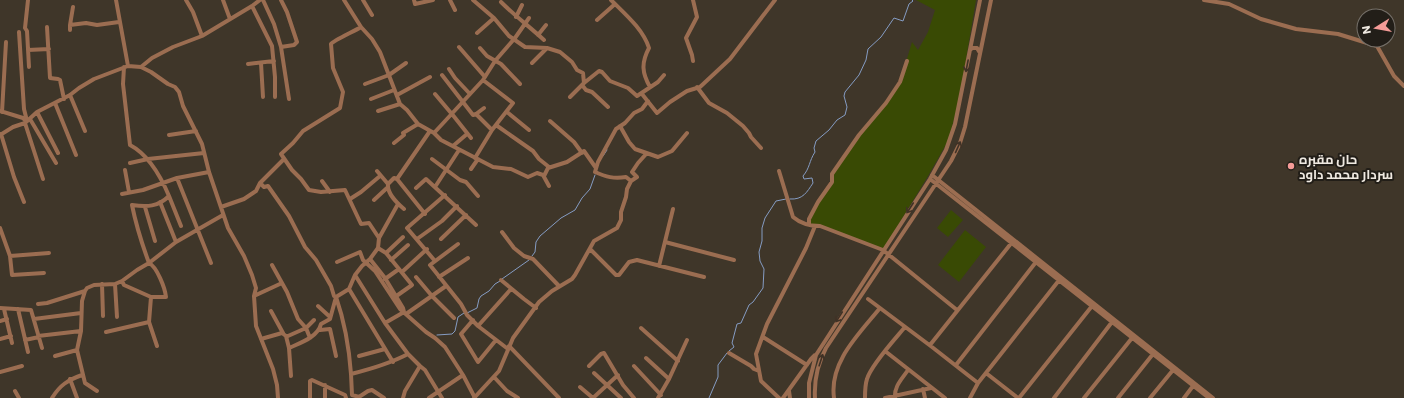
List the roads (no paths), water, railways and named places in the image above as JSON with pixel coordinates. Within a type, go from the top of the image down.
[{"type":"street","points":[[28,0],[25,28],[27,31],[29,67]]},
{"type":"street","points":[[116,0],[126,66],[123,84],[130,145],[148,159],[156,170],[181,226]]},
{"type":"street","points":[[186,0],[202,36]]},
{"type":"street","points":[[223,0],[230,19]]},
{"type":"street","points":[[141,67],[152,58],[173,47],[202,36],[262,0],[274,24],[281,47],[289,99]]},
{"type":"street","points":[[281,0],[287,12],[297,42],[281,47]]},
{"type":"street","points":[[351,0],[344,2],[380,52],[400,104],[418,124],[432,132],[441,140],[493,167],[511,170],[528,177],[537,173],[544,176],[549,186]]},
{"type":"street","points":[[363,0],[372,14]]},
{"type":"street","points":[[414,0],[415,4],[434,0]]},
{"type":"street","points":[[450,0],[455,10]]},
{"type":"street","points":[[473,0],[494,18],[508,36],[526,47],[547,48],[560,52],[572,62],[577,70],[583,73],[583,84],[586,90],[592,92],[608,107]]},
{"type":"street","points":[[611,0],[634,24],[647,41],[649,48],[644,57],[643,66],[644,74],[650,87]]},
{"type":"street","points":[[693,0],[697,18],[686,38],[693,61]]},
{"type":"street","points":[[642,94],[657,113],[670,102],[700,86],[730,59],[775,0]]},
{"type":"street","points":[[783,398],[816,355],[931,177],[946,150],[952,136],[980,0]]},
{"type":"street","points":[[815,398],[817,373],[822,355],[951,160],[965,126],[991,0]]},
{"type":"street","points":[[1204,0],[1229,4],[1261,19],[1296,29],[1338,34],[1377,46],[1394,76],[1404,86]]},
{"type":"street","points":[[501,2],[516,17],[544,40]]},
{"type":"street","points":[[597,20],[615,4]]},
{"type":"street","points":[[516,17],[522,5]]},
{"type":"street","points":[[252,6],[272,46],[275,96]]},
{"type":"street","points":[[70,30],[73,7]]},
{"type":"street","points":[[477,32],[494,18]]},
{"type":"street","points":[[374,200],[394,178],[397,179],[432,132],[452,114],[484,78],[495,61],[529,18]]},
{"type":"street","points":[[70,25],[86,23],[97,25],[119,22]]},
{"type":"street","points":[[976,24],[976,27],[979,29],[985,26]]},
{"type":"street","points":[[538,35],[546,25]]},
{"type":"street","points":[[47,27],[50,78],[58,78],[60,80],[64,99]]},
{"type":"street","points":[[361,27],[331,44],[334,68],[343,92],[340,108],[303,131],[293,143],[282,152],[282,155],[308,190],[330,192],[345,190],[361,224],[369,223],[379,238]]},
{"type":"street","points":[[19,32],[24,108],[43,179]]},
{"type":"street","points":[[6,42],[1,111],[23,118],[27,121],[56,163]]},
{"type":"street","points":[[459,48],[484,78],[513,103],[492,130],[471,169]]},
{"type":"street","points":[[480,48],[487,56],[501,64],[520,84]]},
{"type":"street","points":[[532,63],[547,48]]},
{"type":"street","points":[[970,50],[972,48],[977,48],[980,54]]},
{"type":"street","points":[[28,50],[49,49]]},
{"type":"street","points":[[248,64],[274,61]]},
{"type":"street","points":[[809,224],[809,219],[818,202],[832,182],[832,174],[859,135],[886,103],[900,82],[907,61]]},
{"type":"street","points":[[261,63],[263,97]]},
{"type":"street","points":[[365,84],[389,75],[406,63]]},
{"type":"street","points":[[24,202],[14,177],[1,134],[27,121],[38,112],[64,99],[94,79],[126,66],[141,67],[174,87],[179,92],[183,106],[196,131],[223,215],[252,275],[256,288],[254,296],[256,326],[273,368],[278,398]]},
{"type":"street","points":[[449,69],[470,94]]},
{"type":"street","points":[[570,98],[583,84],[600,71],[610,81],[628,88],[637,96],[658,82],[664,75]]},
{"type":"street","points":[[442,75],[473,115],[476,114],[492,130]]},
{"type":"street","points":[[397,95],[430,78]]},
{"type":"street","points":[[697,87],[708,103],[727,113],[743,126],[749,133],[750,137],[761,148]]},
{"type":"street","points":[[371,99],[394,90]]},
{"type":"street","points":[[435,94],[471,138]]},
{"type":"street","points":[[70,95],[85,131]]},
{"type":"street","points":[[596,168],[611,136],[620,126],[642,109],[648,101]]},
{"type":"street","points":[[55,103],[76,155]]},
{"type":"street","points":[[378,110],[400,104]]},
{"type":"street","points":[[476,114],[484,108]]},
{"type":"street","points":[[38,112],[58,153]]},
{"type":"street","points":[[506,112],[529,130]]},
{"type":"street","points":[[550,121],[574,142],[582,153]]},
{"type":"street","points":[[394,143],[404,136],[404,132],[418,124]]},
{"type":"street","points":[[496,124],[533,150],[539,159],[549,167]]},
{"type":"street","points":[[620,126],[629,142],[635,149],[658,157],[672,151],[687,133]]},
{"type":"street","points":[[170,135],[196,131]]},
{"type":"street","points":[[453,146],[468,134]]},
{"type":"street","points":[[435,187],[459,150]]},
{"type":"street","points":[[544,176],[549,167],[567,162],[585,151],[596,168],[595,172],[615,179],[626,177],[632,181]]},
{"type":"street","points":[[130,163],[148,159],[204,153]]},
{"type":"street","points":[[337,262],[359,252],[384,279],[405,313],[445,347],[463,375],[475,398],[499,371],[516,333],[539,302],[559,286],[572,279],[594,241],[617,228],[621,220],[621,212],[627,189],[632,181],[637,177],[632,172],[647,153]]},
{"type":"street","points":[[221,207],[244,199],[256,191],[260,183],[284,159]]},
{"type":"street","points":[[432,159],[460,180],[466,182],[478,196]]},
{"type":"street","points":[[125,170],[129,192]]},
{"type":"street","points":[[377,171],[388,185],[398,204],[404,209]]},
{"type":"street","points":[[779,171],[793,216],[809,224],[820,226],[883,250],[957,310]]},
{"type":"street","points":[[122,194],[143,190],[177,178],[209,172]]},
{"type":"street","points":[[350,199],[380,176]]},
{"type":"street","points":[[931,177],[1214,398]]},
{"type":"street","points":[[177,178],[211,263]]},
{"type":"street","points":[[397,179],[425,214]]},
{"type":"street","points":[[416,188],[425,179],[445,195],[476,225]]},
{"type":"street","points":[[322,181],[330,192]]},
{"type":"street","points":[[260,183],[264,187],[268,186],[289,216],[305,247],[316,260],[331,286],[334,296],[336,297],[344,319],[348,343],[352,395],[359,397],[372,390],[384,398]]},
{"type":"street","points":[[435,261],[407,228],[425,214],[445,195]]},
{"type":"street","points":[[122,281],[124,284],[151,297],[166,298],[167,296],[158,274],[149,263],[136,224],[132,206],[145,207],[158,205],[168,196]]},
{"type":"street","points":[[160,202],[176,242]]},
{"type":"street","points":[[320,330],[321,324],[330,317],[336,297],[348,288],[355,275],[378,248],[379,238],[398,204]]},
{"type":"street","points":[[417,239],[442,221],[457,206]]},
{"type":"street","points":[[145,207],[155,241]]},
{"type":"street","points":[[659,266],[674,209]]},
{"type":"street","points":[[97,391],[85,383],[77,350],[81,331],[81,313],[86,288],[94,284],[115,284],[122,281],[149,263],[176,242],[223,215]]},
{"type":"street","points":[[441,239],[466,215]]},
{"type":"street","points":[[779,398],[761,381],[756,354],[816,226]]},
{"type":"street","points":[[0,228],[10,256],[12,275],[44,273]]},
{"type":"street","points":[[502,232],[514,248],[524,256],[533,259],[559,286]]},
{"type":"street","points":[[386,253],[403,236]]},
{"type":"street","points":[[1013,241],[1036,262],[1060,278],[1092,306],[1209,398]]},
{"type":"street","points":[[930,346],[1013,241]]},
{"type":"street","points":[[665,242],[734,260]]},
{"type":"street","points":[[458,244],[430,265],[478,326],[508,348],[559,398]]},
{"type":"street","points":[[391,260],[408,245]]},
{"type":"street","points":[[378,248],[386,253],[412,285],[394,297]]},
{"type":"street","points":[[590,249],[616,275],[619,275],[629,262],[637,260],[704,277]]},
{"type":"street","points":[[384,279],[401,270],[427,250]]},
{"type":"street","points":[[10,256],[49,253]]},
{"type":"street","points":[[439,277],[468,258]]},
{"type":"street","points":[[956,366],[1036,262]]},
{"type":"street","points":[[272,265],[287,292],[298,319],[306,328],[310,338]]},
{"type":"street","points":[[355,275],[385,323],[408,354],[425,370],[442,398]]},
{"type":"street","points":[[416,277],[454,318]]},
{"type":"street","points":[[970,398],[978,383],[1060,278]]},
{"type":"street","points":[[501,280],[536,308]]},
{"type":"street","points":[[254,296],[282,283]]},
{"type":"street","points":[[102,284],[103,316]]},
{"type":"street","points":[[115,284],[117,317]]},
{"type":"street","points":[[385,323],[405,313],[446,286]]},
{"type":"street","points":[[348,288],[392,362]]},
{"type":"street","points":[[478,326],[511,289]]},
{"type":"street","points":[[38,304],[47,303],[85,291]]},
{"type":"street","points":[[151,297],[149,322],[157,346]]},
{"type":"street","points":[[868,298],[978,383]]},
{"type":"street","points":[[318,306],[330,317]]},
{"type":"street","points":[[986,373],[1018,398],[1092,306]]},
{"type":"street","points":[[834,398],[833,390],[837,370],[846,350],[880,308]]},
{"type":"street","points":[[12,343],[7,319],[2,309],[31,310],[42,348]]},
{"type":"street","points":[[18,309],[28,352]]},
{"type":"street","points":[[271,310],[284,334],[289,348],[291,376]]},
{"type":"street","points":[[34,319],[81,313]]},
{"type":"street","points":[[0,321],[7,319]]},
{"type":"street","points":[[261,339],[306,328],[314,320]]},
{"type":"street","points":[[473,320],[461,334],[478,362],[496,340]]},
{"type":"street","points":[[106,332],[149,322]]},
{"type":"street","points":[[1054,398],[1112,322]]},
{"type":"street","points":[[865,398],[867,378],[885,351],[905,327]]},
{"type":"street","points":[[640,328],[678,361]]},
{"type":"street","points":[[289,348],[308,340],[320,330],[330,329],[336,356]]},
{"type":"street","points":[[25,340],[38,336],[81,331]]},
{"type":"street","points":[[0,339],[10,336]]},
{"type":"street","points":[[763,337],[807,365]]},
{"type":"street","points":[[1084,398],[1132,338]]},
{"type":"street","points":[[634,366],[659,396],[670,378],[687,340]]},
{"type":"street","points":[[359,356],[385,349]]},
{"type":"street","points":[[56,356],[77,350]]},
{"type":"street","points":[[885,351],[945,398]]},
{"type":"street","points":[[729,353],[759,371]]},
{"type":"street","points":[[351,374],[392,362],[408,354]]},
{"type":"street","points":[[589,366],[601,354],[604,354],[623,385],[634,398]]},
{"type":"street","points":[[1118,398],[1153,354]]},
{"type":"street","points":[[809,398],[809,383],[816,355]]},
{"type":"street","points":[[646,358],[670,378]]},
{"type":"street","points":[[0,372],[22,366]]},
{"type":"street","points":[[403,398],[404,390],[420,366]]},
{"type":"street","points":[[895,397],[895,391],[898,384],[908,370]]},
{"type":"street","points":[[1150,398],[1173,370]]},
{"type":"street","points":[[594,373],[621,398]]},
{"type":"street","points":[[52,398],[58,389],[70,379],[82,375]]},
{"type":"street","points":[[429,398],[463,375]]},
{"type":"street","points":[[580,387],[593,398],[618,375]]},
{"type":"street","points":[[494,377],[507,391],[518,398]]},
{"type":"street","points":[[70,379],[77,398]]},
{"type":"street","points":[[310,398],[310,380],[325,385],[345,395],[346,398]]},
{"type":"street","points":[[325,385],[325,398]]},
{"type":"street","points":[[1184,398],[1193,386]]},
{"type":"street","points":[[885,398],[931,388]]},
{"type":"street","points":[[923,389],[925,398]]},
{"type":"street","points":[[15,391],[19,398]]},
{"type":"street","points":[[789,391],[790,398]]},
{"type":"waterway","points":[[790,199],[801,197],[807,192],[813,183],[812,178],[804,179],[803,176],[815,152],[814,148],[816,141],[829,130],[837,120],[845,115],[847,107],[844,96],[845,92],[859,75],[866,60],[868,49],[881,37],[894,18],[903,21],[909,4],[913,1],[912,0]]},
{"type":"waterway","points":[[603,156],[607,150]]},
{"type":"waterway","points":[[532,256],[535,252],[536,242],[540,236],[561,218],[575,210],[582,198],[590,189],[595,175]]},
{"type":"waterway","points":[[729,351],[734,347],[732,343],[737,324],[741,323],[749,305],[763,288],[764,269],[760,261],[759,252],[762,241],[762,228],[765,218],[776,201],[786,199]]},
{"type":"waterway","points":[[502,279],[529,260]]},
{"type":"waterway","points":[[467,313],[477,308],[481,296],[500,281]]},
{"type":"waterway","points":[[437,335],[452,334],[455,331],[458,317],[464,313]]},
{"type":"waterway","points":[[709,398],[718,377],[718,365],[727,353]]},
{"type":"place","name":"حان مقبره سردار محمد داود","points":[[1291,166]]}]
